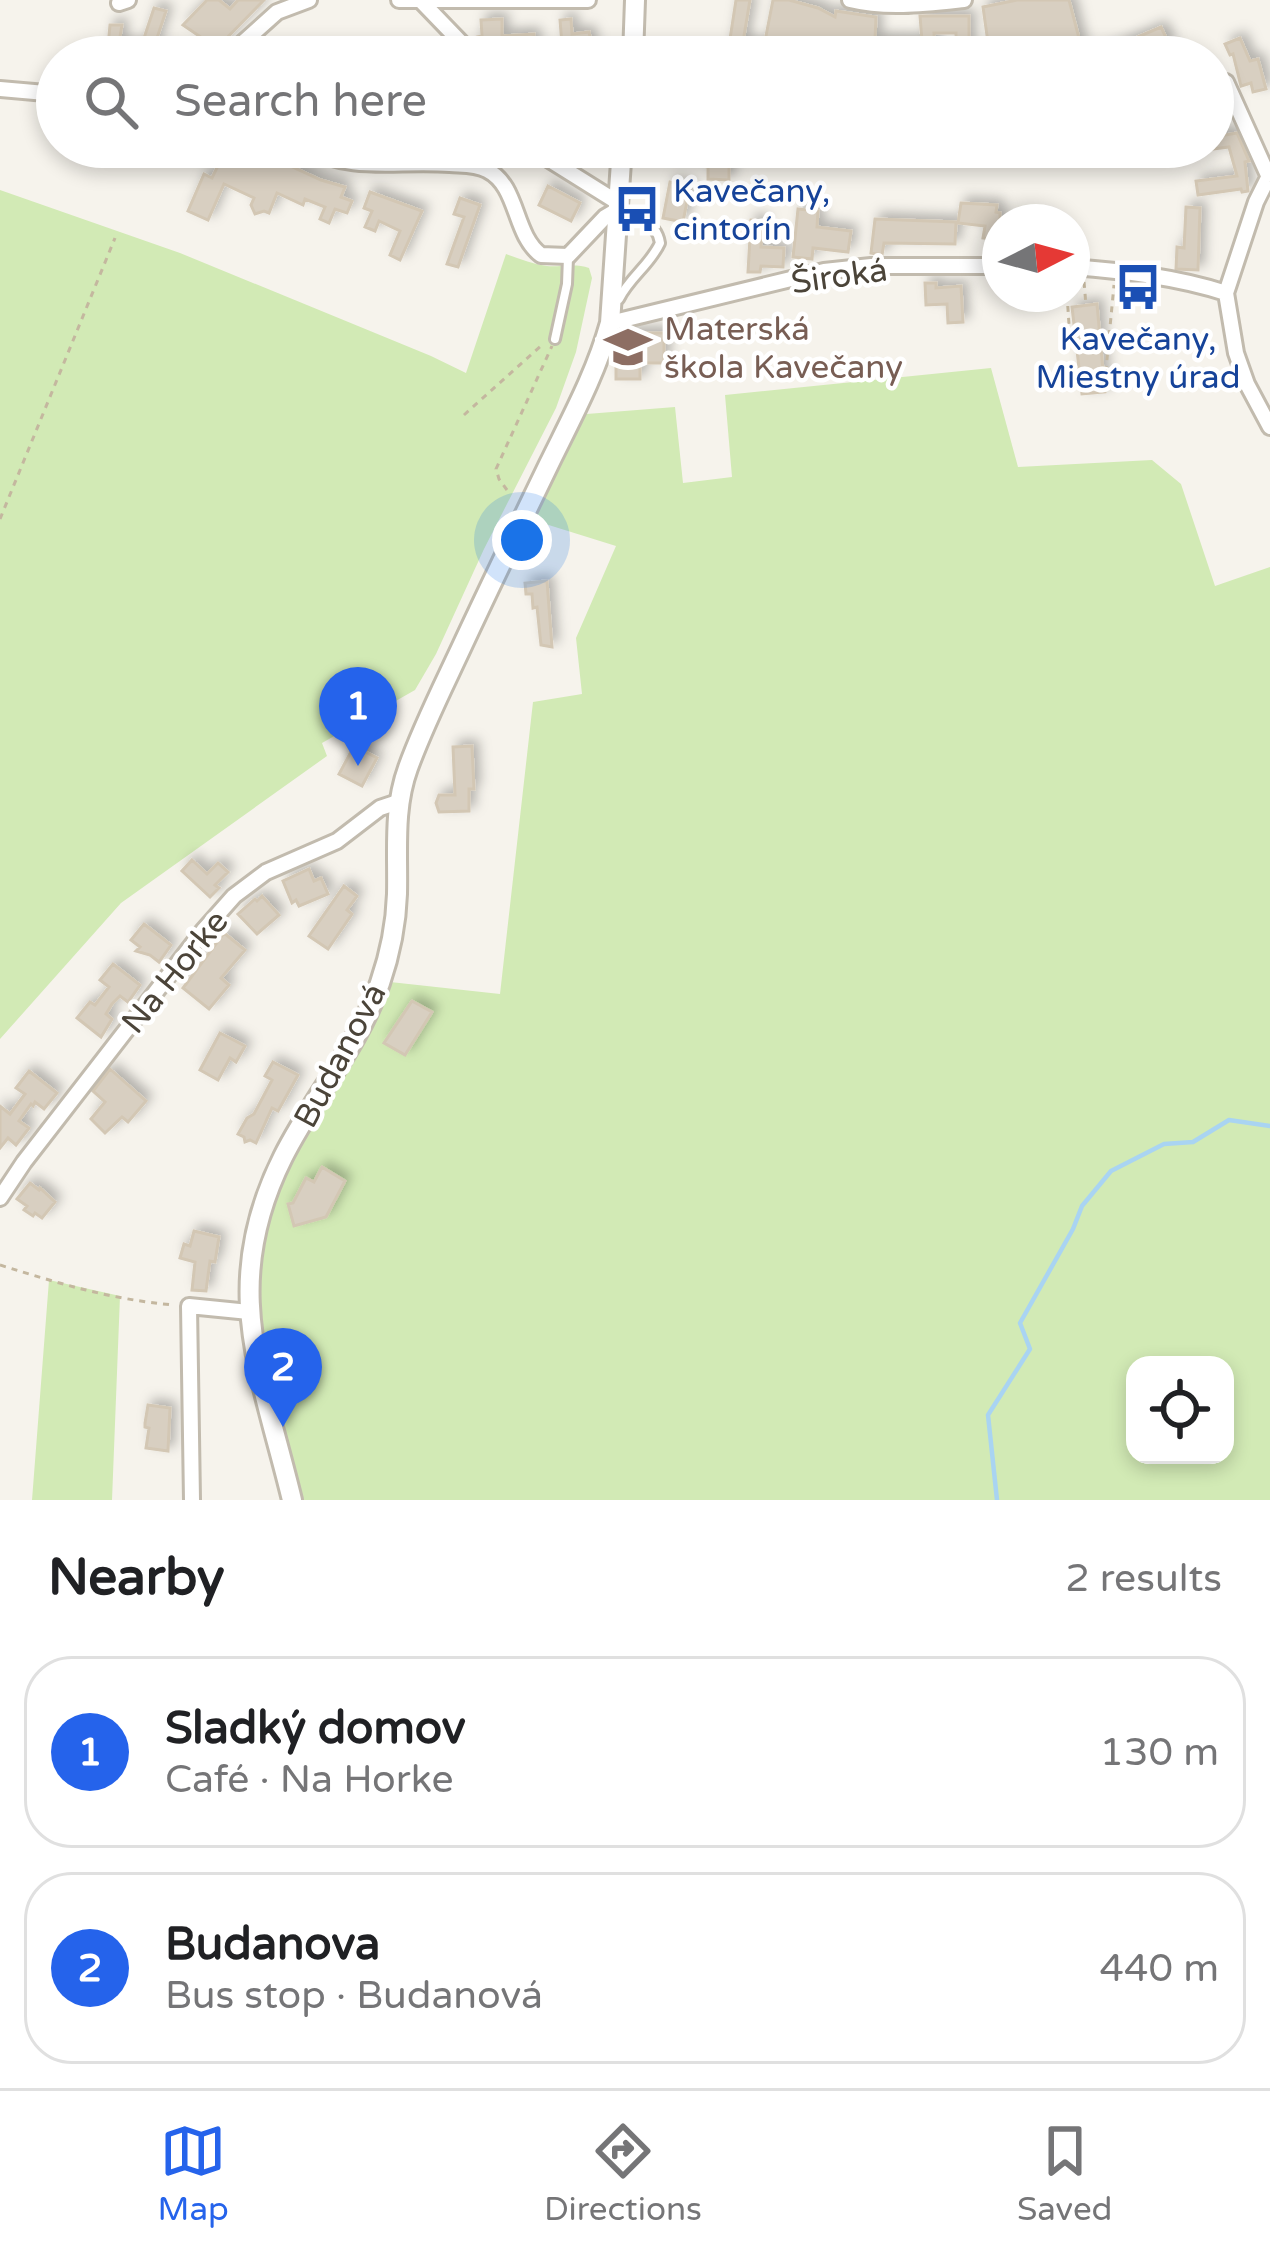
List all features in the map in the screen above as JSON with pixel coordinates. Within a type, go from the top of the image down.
[{"type":"street","points":[[250,36],[277,12],[309,0]]},
{"type":"street","points":[[399,0],[588,0]]},
{"type":"street","points":[[634,36],[635,0]]},
{"type":"street","points":[[850,0],[910,5],[963,0]]},
{"type":"street","points":[[421,1],[455,36]]},
{"type":"street","points":[[0,89],[36,92]]},
{"type":"street","points":[[1234,99],[1269,175],[1226,293],[1236,353],[1270,427]]},
{"type":"street","points":[[481,168],[499,180],[534,250],[554,257],[568,256],[617,206],[561,168]]},
{"type":"street","name":"Budanová","points":[[292,1500],[255,1353],[249,1312],[252,1248],[271,1185],[367,1018],[386,962],[395,920],[398,802],[418,742],[589,385],[610,323],[620,168]]},
{"type":"street","name":"Široká","points":[[610,323],[824,271],[982,266]]},
{"type":"street","points":[[1090,268],[1226,293]]},
{"type":"street","name":"Na Horke","points":[[0,1198],[234,896],[266,872],[337,841],[380,808],[398,802]]},
{"type":"street","points":[[192,1500],[189,1306],[249,1312]]},
{"type":"lane","points":[[610,323],[628,282],[652,259],[660,242],[653,225],[638,219],[626,221],[616,237]]},
{"type":"lane","points":[[556,335],[568,256]]},
{"type":"path","points":[[0,519],[115,238]]},
{"type":"path","points":[[1103,369],[1115,271]]},
{"type":"path","points":[[1068,312],[1070,340]]},
{"type":"path","points":[[464,415],[556,335]]},
{"type":"path","points":[[508,490],[496,469],[556,335]]},
{"type":"path","points":[[0,1265],[126,1301],[189,1306]]},
{"type":"green space","points":[[0,190],[180,253],[466,373],[506,254],[547,266],[589,268],[592,278],[576,352],[556,408],[415,690],[322,743],[327,756],[121,903],[0,1039]]},
{"type":"green space","points":[[991,368],[1018,467],[1152,460],[1181,484],[1215,586],[1270,567],[1270,1500],[292,1500],[255,1353],[256,1229],[381,981],[500,994],[533,702],[582,694],[576,638],[616,546],[523,517],[574,415],[675,407],[683,483],[732,477],[725,395]]},
{"type":"green space","points":[[49,1280],[120,1296],[112,1500],[32,1500]]},
{"type":"building","points":[[207,0],[219,0],[230,9],[238,0],[264,0],[229,36],[199,36],[183,25]]},
{"type":"building","points":[[736,0],[750,0],[744,36],[730,36]]},
{"type":"building","points":[[773,0],[789,0],[835,17],[836,11],[876,17],[875,36],[766,36]]},
{"type":"building","points":[[1017,0],[1069,0],[1078,36],[987,36],[983,7]]},
{"type":"building","points":[[154,8],[166,11],[158,36],[145,36]]},
{"type":"building","points":[[920,16],[969,16],[969,36],[922,36]]},
{"type":"building","points":[[502,19],[502,36],[482,36],[481,20]]},
{"type":"building","points":[[571,19],[572,34],[589,32],[590,36],[561,36],[560,20]]},
{"type":"building","points":[[110,25],[122,25],[120,36],[109,36]]},
{"type":"building","points":[[1161,27],[1165,36],[1140,36]]},
{"type":"building","points":[[1240,38],[1250,61],[1258,59],[1266,89],[1253,92],[1251,83],[1241,86],[1234,40]]},
{"type":"building","points":[[1234,134],[1249,161],[1245,162],[1248,191],[1198,195],[1196,181],[1237,176]]},
{"type":"building","points":[[217,168],[295,168],[345,187],[341,197],[352,201],[347,213],[335,209],[329,223],[320,219],[325,207],[305,199],[303,205],[277,193],[269,213],[255,214],[254,198],[224,184],[208,220],[188,211],[204,174],[212,178]]},
{"type":"building","points":[[708,168],[729,168],[729,180],[708,179]]},
{"type":"building","points":[[670,182],[690,186],[683,222],[663,218]]},
{"type":"building","points":[[548,186],[580,203],[571,221],[539,205]]},
{"type":"building","points":[[370,192],[422,211],[400,260],[390,255],[400,231],[379,221],[375,231],[365,227],[372,211],[364,208]]},
{"type":"building","points":[[460,198],[480,205],[458,267],[447,264],[464,217],[454,214]]},
{"type":"building","points":[[961,203],[982,204],[982,226],[958,223]]},
{"type":"building","points":[[1186,207],[1200,208],[1198,270],[1176,269],[1177,247],[1184,248]]},
{"type":"building","points":[[798,209],[818,211],[817,227],[851,231],[848,252],[813,248],[812,259],[793,257]]},
{"type":"building","points":[[875,219],[956,222],[955,244],[884,243],[882,255],[871,253]]},
{"type":"building","points":[[751,220],[763,221],[761,247],[784,248],[783,267],[761,266],[760,272],[748,272]]},
{"type":"building","points":[[925,283],[936,283],[936,288],[961,286],[963,322],[948,323],[947,304],[926,305]]},
{"type":"building","points":[[1097,304],[1105,392],[1082,394],[1073,312],[1090,312],[1090,305]]},
{"type":"building","points":[[621,333],[664,333],[664,363],[640,363],[640,379],[616,379]]},
{"type":"building","points":[[547,581],[552,647],[541,645],[537,607],[533,608],[532,594],[526,594],[525,583]]},
{"type":"building","points":[[354,746],[377,758],[362,786],[339,774]]},
{"type":"building","points":[[472,746],[474,789],[469,789],[469,811],[439,812],[439,795],[455,795],[453,747]]},
{"type":"building","points":[[192,860],[207,874],[218,863],[228,872],[210,897],[182,871]]},
{"type":"building","points":[[309,869],[314,881],[321,878],[328,894],[299,906],[296,900],[292,903],[283,881]]},
{"type":"building","points":[[344,886],[357,896],[347,910],[352,914],[328,949],[309,936]]},
{"type":"building","points":[[262,896],[279,915],[257,934],[238,914]]},
{"type":"building","points":[[144,924],[171,945],[159,962],[136,951],[140,947],[131,940]]},
{"type":"building","points":[[224,933],[245,950],[221,978],[229,985],[209,1009],[183,988]]},
{"type":"building","points":[[113,964],[140,985],[128,1002],[120,996],[112,1004],[106,1014],[112,1019],[101,1037],[77,1018],[109,987],[100,980]]},
{"type":"building","points":[[412,1001],[432,1012],[405,1055],[384,1043]]},
{"type":"building","points":[[220,1033],[245,1046],[236,1062],[230,1058],[218,1080],[200,1070]]},
{"type":"building","points":[[273,1062],[298,1075],[278,1111],[272,1108],[256,1143],[245,1142],[238,1134],[272,1080],[265,1076]]},
{"type":"building","points":[[110,1069],[146,1101],[128,1122],[122,1117],[105,1133],[91,1119],[105,1102],[93,1091]]},
{"type":"building","points":[[29,1071],[57,1093],[44,1109],[31,1104],[19,1121],[29,1128],[16,1145],[8,1138],[0,1148],[0,1106],[10,1114],[25,1094],[16,1088]]},
{"type":"building","points":[[322,1167],[345,1181],[326,1217],[294,1226],[288,1204],[306,1178],[314,1182]]},
{"type":"building","points":[[30,1183],[55,1202],[42,1218],[24,1210],[27,1206],[17,1199]]},
{"type":"building","points":[[194,1231],[219,1237],[206,1291],[192,1290],[195,1262],[180,1258]]},
{"type":"building","points":[[148,1405],[170,1408],[168,1451],[146,1448]]},
{"type":"waterway","points":[[997,1500],[988,1415],[1030,1349],[1020,1323],[1082,1206],[1111,1171],[1164,1144],[1193,1142],[1229,1120],[1270,1126]]},
{"type":"place","name":"Kavečany, cintorín","points":[[637,209]]},
{"type":"place","name":"Kavečany, Miestny úrad","points":[[1138,287]]},
{"type":"place","name":"Materská škola Kavečany","points":[[628,347]]},
{"type":"place","name":"Sladký domov","points":[[358,766]]},
{"type":"place","name":"Budanova","points":[[283,1427]]}]
